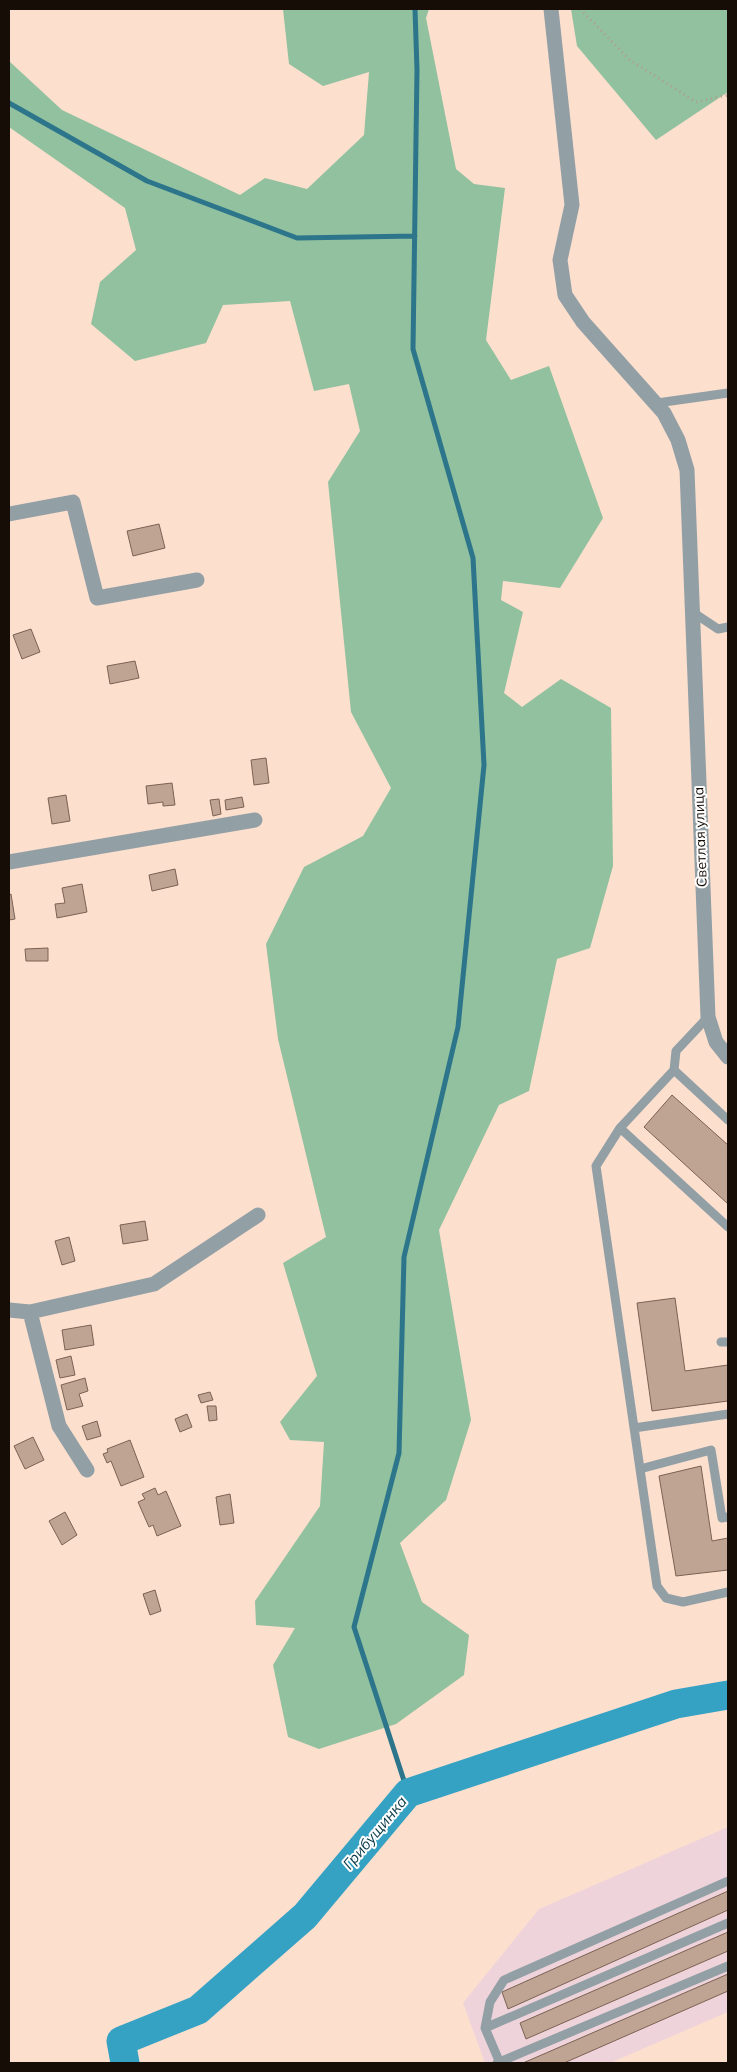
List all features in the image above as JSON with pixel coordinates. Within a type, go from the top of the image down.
[{"type":"street","name":"Светлая улица","points":[[552,9],[572,205],[560,260],[565,294],[583,322],[657,404],[678,440],[687,470],[690,611],[708,1016],[716,1042],[728,1057]]},
{"type":"street","points":[[9,514],[73,502],[97,598],[197,580]]},
{"type":"street","points":[[9,862],[255,820]]},
{"type":"street","points":[[9,1310],[30,1312],[154,1284],[258,1215]]},
{"type":"street","points":[[30,1312],[59,1426],[87,1470]]},
{"type":"lane","points":[[657,404],[728,393]]},
{"type":"lane","points":[[690,611],[718,629],[728,627]]},
{"type":"lane","points":[[708,1016],[676,1051],[674,1070],[620,1128],[596,1166],[657,1586],[666,1598],[683,1602],[728,1592]]},
{"type":"lane","points":[[674,1070],[728,1120]]},
{"type":"lane","points":[[620,1128],[728,1227]]},
{"type":"lane","points":[[634,1428],[728,1414]]},
{"type":"lane","points":[[640,1469],[711,1450],[722,1518],[728,1517]]},
{"type":"lane","points":[[728,1881],[504,1980],[490,2002],[485,2028],[499,2063],[728,1966]]},
{"type":"lane","points":[[485,2028],[728,1923]]},
{"type":"path","points":[[580,9],[630,60],[696,102],[728,95]]},
{"type":"shaded area","points":[[728,1827],[728,2012],[610,2063],[485,2063],[463,2003],[539,1909]]},
{"type":"green space","points":[[283,9],[429,9],[426,18],[456,169],[474,184],[505,188],[486,340],[511,380],[549,366],[603,518],[560,588],[503,581],[501,600],[523,612],[504,693],[522,707],[561,679],[611,708],[613,866],[590,948],[557,959],[529,1091],[499,1105],[439,1230],[471,1420],[446,1500],[400,1543],[422,1602],[469,1635],[464,1675],[396,1724],[319,1749],[288,1737],[273,1665],[295,1628],[256,1625],[255,1601],[320,1506],[324,1442],[290,1440],[280,1422],[317,1376],[283,1263],[326,1237],[278,1039],[266,944],[304,867],[363,836],[391,788],[351,712],[328,482],[360,431],[349,384],[314,391],[290,301],[223,305],[206,343],[135,361],[91,324],[100,282],[136,250],[125,208],[9,127],[9,61],[62,110],[240,195],[265,178],[307,189],[364,135],[369,72],[323,86],[289,64]]},
{"type":"green space","points":[[571,9],[728,9],[728,92],[656,140],[577,46]]},
{"type":"building","points":[[159,524],[165,548],[133,556],[127,531]]},
{"type":"building","points":[[31,629],[40,652],[22,659],[13,635]]},
{"type":"building","points":[[135,661],[139,678],[110,684],[107,666]]},
{"type":"building","points":[[266,758],[269,783],[254,785],[251,760]]},
{"type":"building","points":[[172,783],[175,805],[163,806],[163,802],[148,804],[146,786]]},
{"type":"building","points":[[66,795],[70,821],[52,824],[48,798]]},
{"type":"building","points":[[242,797],[244,807],[226,810],[225,800]]},
{"type":"building","points":[[219,799],[221,814],[213,816],[210,800]]},
{"type":"building","points":[[175,869],[178,885],[152,891],[149,875]]},
{"type":"building","points":[[82,884],[87,912],[57,918],[55,904],[65,903],[62,888]]},
{"type":"building","points":[[11,894],[15,919],[9,920],[9,895]]},
{"type":"building","points":[[48,948],[48,961],[26,961],[25,949]]},
{"type":"building","points":[[672,1095],[728,1145],[728,1204],[644,1127]]},
{"type":"building","points":[[145,1221],[148,1240],[123,1244],[120,1225]]},
{"type":"building","points":[[69,1237],[75,1261],[62,1265],[55,1241]]},
{"type":"building","points":[[675,1298],[685,1371],[728,1365],[728,1401],[652,1411],[637,1303]]},
{"type":"building","points":[[91,1325],[94,1345],[65,1350],[62,1330]]},
{"type":"building","points":[[71,1356],[75,1375],[60,1378],[56,1360]]},
{"type":"building","points":[[85,1378],[88,1391],[79,1394],[83,1406],[67,1410],[61,1385]]},
{"type":"building","points":[[210,1392],[213,1400],[201,1403],[198,1395]]},
{"type":"building","points":[[207,1406],[216,1406],[217,1420],[209,1421]]},
{"type":"building","points":[[187,1414],[192,1427],[180,1432],[175,1419]]},
{"type":"building","points":[[97,1421],[101,1436],[87,1440],[82,1426]]},
{"type":"building","points":[[33,1437],[44,1460],[25,1469],[14,1446]]},
{"type":"building","points":[[130,1440],[144,1477],[121,1486],[111,1461],[107,1463],[103,1454],[108,1452],[107,1449]]},
{"type":"building","points":[[701,1466],[712,1541],[728,1538],[728,1570],[676,1576],[659,1476]]},
{"type":"building","points":[[155,1488],[158,1495],[166,1491],[181,1526],[157,1536],[153,1525],[149,1527],[138,1502],[145,1499],[142,1494]]},
{"type":"building","points":[[230,1494],[234,1523],[220,1525],[216,1497]]},
{"type":"building","points":[[65,1512],[77,1535],[62,1545],[49,1521]]},
{"type":"building","points":[[155,1590],[161,1611],[150,1615],[143,1594]]},
{"type":"building","points":[[728,1891],[728,1910],[508,2009],[502,1992]]},
{"type":"building","points":[[728,1932],[728,1951],[526,2039],[520,2023]]},
{"type":"building","points":[[728,1974],[728,1991],[564,2063],[523,2063]]},
{"type":"waterway","points":[[408,1793],[354,1627],[399,1453],[404,1257],[458,1027],[484,765],[473,558],[413,349],[417,70],[415,9]]},
{"type":"waterway","points":[[9,103],[147,181],[297,238],[415,236]]},
{"type":"waterway","name":"Грибущинка","points":[[125,2063],[121,2041],[198,2010],[305,1916],[408,1793],[676,1704],[728,1695]]}]
